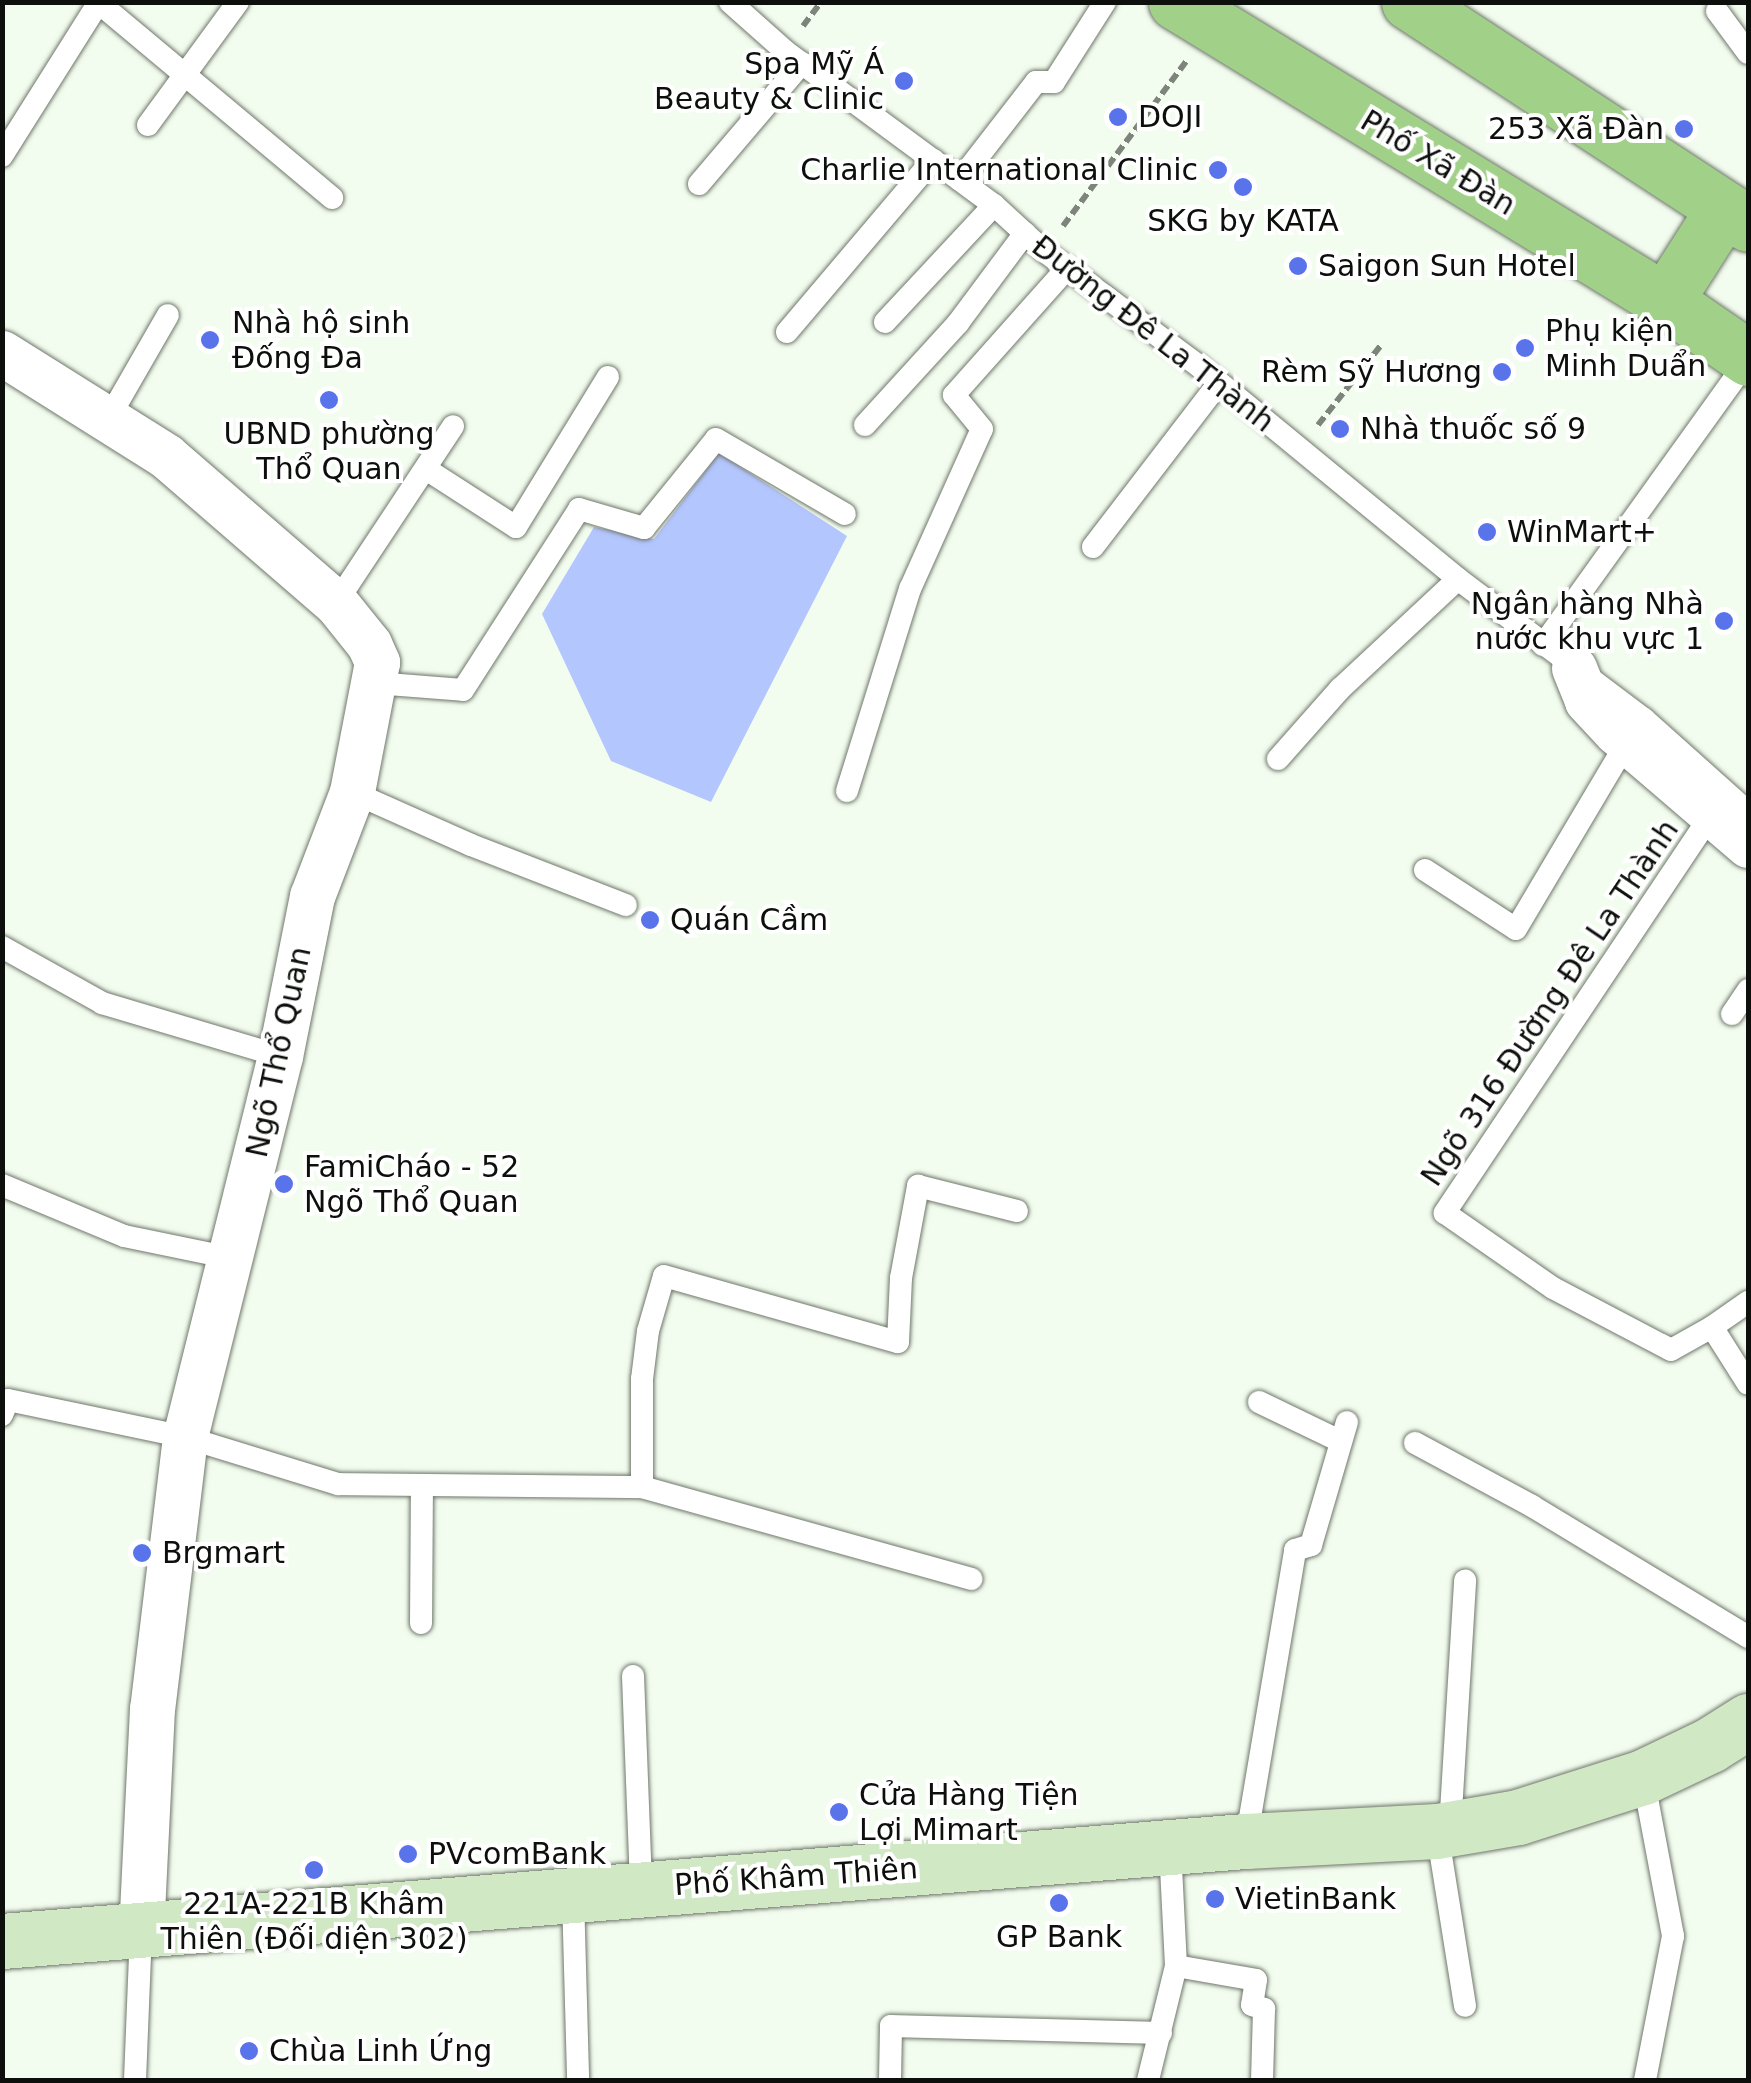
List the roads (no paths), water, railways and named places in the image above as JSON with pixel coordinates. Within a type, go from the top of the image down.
[{"type":"main road","points":[[1409,2],[1736,217],[1665,302]]},
{"type":"main road","name":"Phố Xã Đàn","points":[[1193,14],[1665,302],[1748,359]]},
{"type":"main road","name":"Phố Khâm Thiên","points":[[2,1941],[1246,1841],[1443,1830],[1518,1816],[1643,1777],[1710,1746],[1748,1720]]},
{"type":"street","name":"Ngõ Thổ Quan","points":[[2,353],[166,456],[336,603],[369,644],[377,662],[352,792],[312,896],[280,1056],[185,1436],[152,1708],[140,1931]]},
{"type":"street","name":"Đường Đê La Thành","points":[[1559,657],[1587,701],[1626,742],[1730,814],[1748,845]]},
{"type":"lane","points":[[148,126],[238,2]]},
{"type":"lane","name":"Đường Đê La Thành","points":[[730,2],[802,63],[994,205],[1044,251],[1219,383],[1458,579],[1644,719],[1730,814]]},
{"type":"lane","points":[[960,180],[1036,82],[1054,82],[1106,2]]},
{"type":"lane","points":[[2,156],[99,3],[332,198]]},
{"type":"lane","points":[[1717,12],[1748,53]]},
{"type":"lane","points":[[699,184],[802,63]]},
{"type":"lane","points":[[787,332],[932,160]]},
{"type":"lane","points":[[885,322],[994,205]]},
{"type":"lane","points":[[864,425],[958,323],[1025,233]]},
{"type":"lane","points":[[847,791],[910,589],[982,429],[954,394],[1067,268]]},
{"type":"lane","points":[[107,420],[168,315]]},
{"type":"lane","points":[[1559,657],[1748,359]]},
{"type":"lane","points":[[426,470],[516,527],[608,377]]},
{"type":"lane","points":[[1093,547],[1219,383]]},
{"type":"lane","points":[[336,603],[452,426]]},
{"type":"lane","points":[[375,683],[463,690],[579,509],[644,528],[716,439],[845,514]]},
{"type":"lane","points":[[1278,759],[1340,689],[1458,579]]},
{"type":"lane","points":[[1425,870],[1516,929],[1626,742]]},
{"type":"lane","points":[[352,792],[471,845],[626,905]]},
{"type":"lane","name":"Ngõ 316 Đường Đê La Thành","points":[[1712,1327],[1671,1350],[1554,1288],[1445,1213],[1730,814]]},
{"type":"lane","points":[[2,947],[102,1004],[280,1056]]},
{"type":"lane","points":[[1732,1014],[1748,990]]},
{"type":"lane","points":[[2,1185],[124,1236],[231,1258]]},
{"type":"lane","points":[[642,1487],[642,1379],[648,1332],[664,1276],[898,1342],[901,1278],[918,1186],[1017,1211]]},
{"type":"lane","points":[[1748,1302],[1712,1327],[1748,1384]]},
{"type":"lane","points":[[2,1415],[8,1400],[185,1436],[338,1484],[642,1487],[971,1579]]},
{"type":"lane","points":[[1246,1841],[1295,1550],[1311,1545],[1343,1432],[1259,1402]]},
{"type":"lane","points":[[1415,1443],[1532,1506],[1748,1637]]},
{"type":"lane","points":[[421,1623],[422,1486]]},
{"type":"lane","points":[[1465,1580],[1443,1830],[1465,2006]]},
{"type":"lane","points":[[633,1676],[641,1890]]},
{"type":"lane","points":[[1643,1777],[1673,1936],[1644,2080]]},
{"type":"lane","points":[[1148,2080],[1176,1966],[1170,1847]]},
{"type":"lane","points":[[573,1896],[578,2080]]},
{"type":"lane","points":[[135,2080],[140,1931]]},
{"type":"lane","points":[[1176,1966],[1256,1980],[1252,2005],[1264,2009],[1262,2080]]},
{"type":"lane","points":[[890,2080],[890,2026],[1161,2033]]},
{"type":"water","points":[[719,453],[847,536],[711,802],[611,761],[542,614],[594,527],[654,539]]},
{"type":"place","name":"Spa Mỹ Á Beauty & Clinic","points":[[904,81]]},
{"type":"place","name":"DOJI","points":[[1118,117]]},
{"type":"place","name":"253 Xã Đàn","points":[[1684,129]]},
{"type":"place","name":"Charlie International Clinic","points":[[1218,170]]},
{"type":"place","name":"SKG by KATA","points":[[1243,187]]},
{"type":"place","name":"Saigon Sun Hotel","points":[[1298,266]]},
{"type":"place","name":"Nhà hộ sinh Đống Đa","points":[[210,340]]},
{"type":"place","name":"Phụ kiện Minh Duẩn","points":[[1525,348]]},
{"type":"place","name":"Rèm Sỹ Hương","points":[[1502,372]]},
{"type":"place","name":"UBND phường Thổ Quan","points":[[329,400]]},
{"type":"place","name":"Nhà thuốc số 9","points":[[1340,429]]},
{"type":"place","name":"WinMart+","points":[[1487,532]]},
{"type":"place","name":"Ngân hàng Nhà nước khu vực 1","points":[[1724,621]]},
{"type":"place","name":"Quán Cầm","points":[[650,920]]},
{"type":"place","name":"FamiCháo - 52 Ngõ Thổ Quan","points":[[284,1184]]},
{"type":"place","name":"Brgmart","points":[[142,1553]]},
{"type":"place","name":"Cửa Hàng Tiện Lợi Mimart","points":[[839,1812]]},
{"type":"place","name":"PVcomBank","points":[[408,1854]]},
{"type":"place","name":"221A-221B Khâm Thiên (Đối diện 302)","points":[[314,1870]]},
{"type":"place","name":"VietinBank","points":[[1215,1899]]},
{"type":"place","name":"GP Bank","points":[[1059,1903]]},
{"type":"place","name":"Chùa Linh Ứng","points":[[249,2051]]}]
